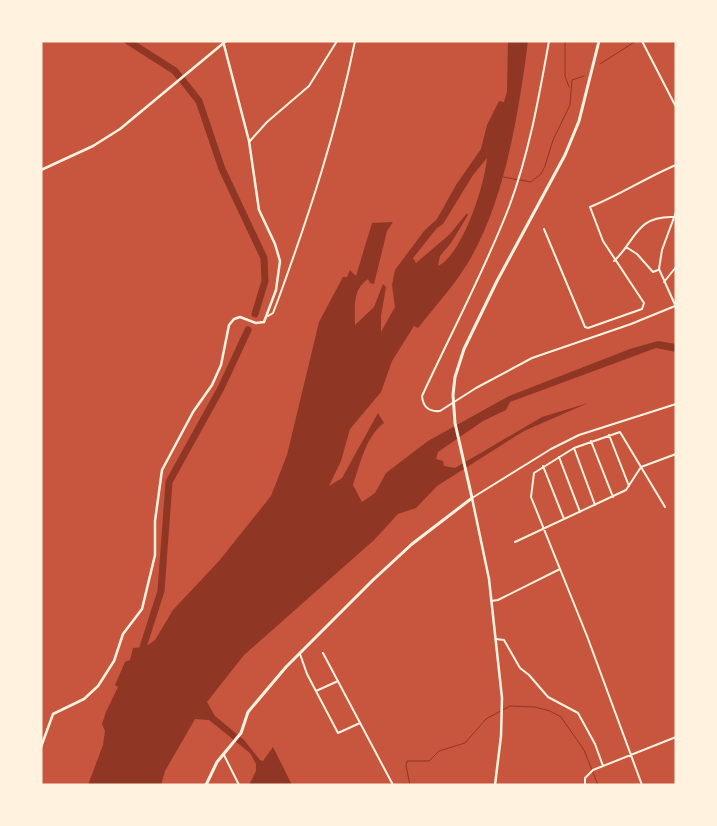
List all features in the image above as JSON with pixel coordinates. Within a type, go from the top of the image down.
[{"type":"main road","points":[[495,785],[502,717],[496,638],[484,551],[453,405],[455,376],[464,349],[513,250],[565,154],[579,121],[599,41]]},
{"type":"main road","points":[[41,170],[93,146],[120,129],[224,42],[249,141],[259,210],[275,244],[280,261],[279,280],[268,316],[262,323],[240,317],[234,319],[230,325],[221,365],[212,385],[193,412],[162,470],[155,521],[155,556],[142,609],[123,634],[114,660],[98,686],[84,699],[53,714],[41,747]]},
{"type":"main road","points":[[206,785],[223,753],[241,733],[245,718],[253,705],[300,652],[412,544],[472,496]]},
{"type":"street","points":[[249,141],[254,139],[267,122],[309,86],[337,41]]},
{"type":"street","points":[[268,316],[273,313],[278,300],[319,183],[355,41]]},
{"type":"street","points":[[549,41],[529,140],[509,205],[485,264],[422,396],[426,408],[435,412],[453,405],[476,388],[532,358],[675,307],[658,269],[654,272],[637,254],[626,247]]},
{"type":"street","points":[[642,41],[676,107]]},
{"type":"street","points":[[544,229],[585,327],[588,328],[644,308],[644,303],[614,261],[603,241],[590,207],[605,201],[644,178],[676,165]]},
{"type":"street","points":[[664,282],[659,269],[662,250],[676,212]]},
{"type":"street","points":[[614,261],[626,247],[634,233],[648,221],[660,217],[675,217]]},
{"type":"street","points":[[664,282],[676,267]]},
{"type":"street","points":[[472,496],[543,453],[579,435],[676,404]]},
{"type":"street","points":[[642,785],[531,496],[534,473],[574,448],[620,432],[665,507]]},
{"type":"street","points":[[609,435],[629,486]]},
{"type":"street","points":[[591,441],[613,497]]},
{"type":"street","points":[[574,448],[595,505]]},
{"type":"street","points":[[515,542],[613,497],[629,486],[641,467],[676,454]]},
{"type":"street","points":[[559,457],[580,512]]},
{"type":"street","points":[[543,466],[564,520]]},
{"type":"street","points":[[491,601],[498,600],[560,569]]},
{"type":"street","points":[[496,638],[504,640],[520,668],[537,683],[548,698],[578,713],[595,744],[604,766]]},
{"type":"street","points":[[300,652],[303,665],[338,733],[360,722]]},
{"type":"street","points":[[323,653],[393,785]]},
{"type":"street","points":[[316,691],[338,680]]},
{"type":"street","points":[[585,785],[585,778],[589,773],[676,737]]},
{"type":"street","points":[[223,753],[238,785]]},
{"type":"shaded area","points":[[508,41],[528,41],[509,154],[482,237],[469,261],[451,287],[418,328],[414,326],[392,361],[381,392],[350,429],[341,461],[329,486],[342,478],[378,413],[384,423],[368,443],[353,485],[362,502],[375,493],[386,473],[428,441],[509,396],[630,349],[658,341],[676,344],[676,352],[656,348],[510,402],[506,410],[483,421],[438,452],[436,459],[443,461],[444,466],[455,468],[542,417],[588,403],[524,431],[437,486],[416,508],[398,514],[374,540],[244,655],[207,702],[215,716],[244,740],[260,760],[263,761],[273,747],[292,785],[249,785],[256,771],[256,764],[250,753],[209,720],[195,719],[165,771],[161,785],[88,785],[103,745],[105,731],[102,724],[118,687],[115,685],[125,662],[130,660],[133,648],[145,647],[155,640],[173,610],[219,561],[271,496],[287,455],[319,322],[343,277],[347,277],[350,270],[356,276],[372,223],[393,222],[387,231],[374,284],[370,283],[368,279],[359,288],[355,305],[355,325],[374,307],[383,284],[386,287],[381,316],[381,332],[395,307],[392,285],[395,270],[424,231],[437,219],[456,185],[481,149],[487,125],[499,101],[504,102],[507,92]],"holes":[[[487,158],[471,217],[456,248],[438,266],[440,256],[451,243],[468,215],[467,213],[450,234],[416,263],[413,258],[437,228],[443,224],[473,175]]]},
{"type":"waterway","points":[[128,41],[175,71],[199,101],[222,169],[264,258],[265,281],[255,314]]},
{"type":"waterway","points":[[565,41],[565,76],[569,87]]},
{"type":"waterway","points":[[600,64],[636,41]]},
{"type":"waterway","points":[[503,177],[531,182],[541,174],[553,140],[570,105],[572,80],[584,76]]},
{"type":"waterway","points":[[145,656],[143,647],[161,591],[169,482],[221,388],[248,330]]},
{"type":"waterway","points":[[410,785],[406,766],[407,761],[429,761],[439,751],[465,743],[486,719],[510,706],[535,707],[550,711],[561,717],[584,750],[598,785]]}]
